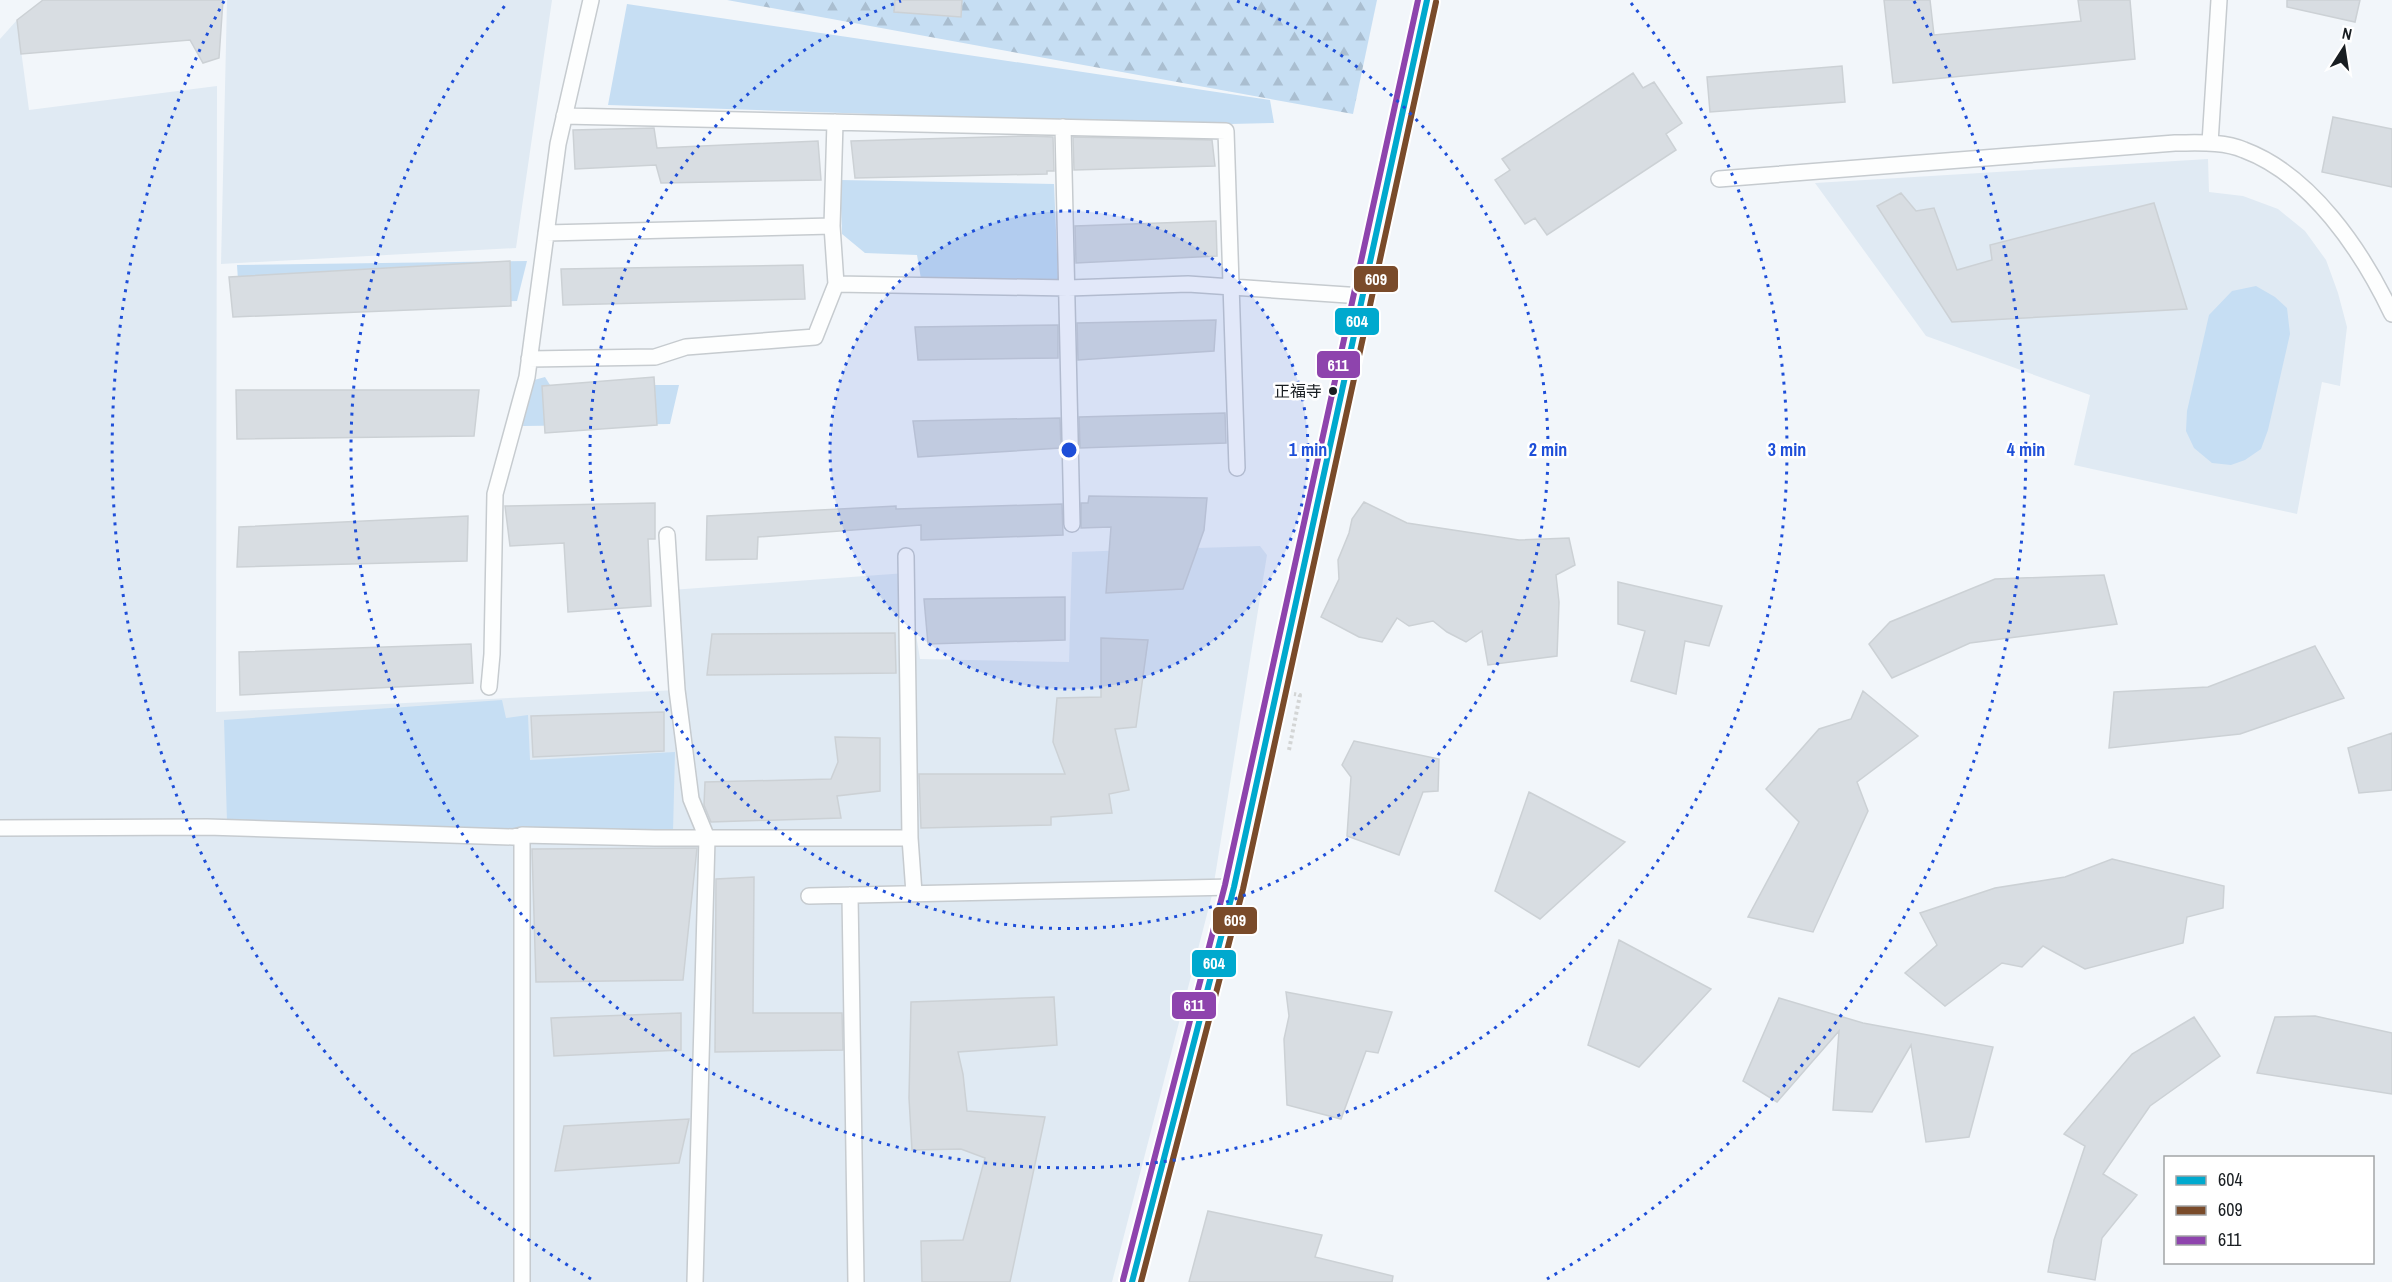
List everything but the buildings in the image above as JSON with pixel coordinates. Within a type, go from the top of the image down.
[{"type":"street","points":[[489,687],[492,654],[495,494],[527,377],[558,144],[591,0]]},
{"type":"street","points":[[1132,1282],[1234,886],[1426,0]]},
{"type":"street","points":[[2210,143],[2219,0]]},
{"type":"street","points":[[564,116],[1226,131],[1233,287],[1237,468]]},
{"type":"street","points":[[530,359],[655,357],[686,347],[815,337],[836,284],[832,226],[835,122]]},
{"type":"street","points":[[1063,127],[1072,524]]},
{"type":"street","points":[[1719,178],[2175,143],[2210,143],[2243,149],[2279,167],[2313,195],[2346,237],[2392,314]]},
{"type":"street","points":[[546,233],[832,226]]},
{"type":"street","points":[[836,284],[1068,288],[1188,284],[1362,296]]},
{"type":"street","points":[[667,535],[677,690],[691,799],[707,838],[695,1282]]},
{"type":"street","points":[[906,556],[910,838],[914,893]]},
{"type":"street","points":[[0,828],[207,827],[513,837],[522,835],[910,838]]},
{"type":"street","points":[[522,835],[522,1282]]},
{"type":"street","points":[[809,896],[1234,886]]},
{"type":"street","points":[[850,895],[856,1282]]},
{"type":"shaded area","points":[[227,0],[552,0],[516,248],[221,264]]},
{"type":"shaded area","points":[[17,20],[29,110],[217,86],[216,712],[677,690],[671,590],[906,573],[920,659],[1069,662],[1072,552],[1260,546],[1267,555],[1212,895],[1112,1282],[0,1282],[0,39]]},
{"type":"shaded area","points":[[2208,159],[2209,192],[2243,196],[2278,209],[2305,231],[2326,260],[2347,327],[2340,386],[2322,382],[2297,514],[2074,465],[2090,395],[1926,336],[1815,183]]},
{"type":"green space","points":[[727,0],[1377,0],[1353,114]]},
{"type":"green space","points":[[627,4],[1270,100],[1274,123],[1189,125],[608,105]]},
{"type":"green space","points":[[840,180],[1054,184],[1058,279],[921,279],[917,255],[865,253],[842,234]]},
{"type":"green space","points":[[527,261],[517,301],[240,311],[237,265]]},
{"type":"green space","points":[[2256,286],[2275,297],[2287,308],[2290,334],[2268,430],[2261,449],[2245,460],[2231,465],[2212,463],[2194,448],[2186,431],[2187,411],[2209,315],[2232,291]]},
{"type":"green space","points":[[545,377],[550,385],[679,385],[670,424],[523,426],[527,382]]},
{"type":"green space","points":[[502,700],[506,718],[528,715],[530,760],[675,752],[673,832],[227,822],[224,720]]},
{"type":"transit line","name":"611","points":[[1123,1280],[1225,885],[1418,0]]},
{"type":"transit line","name":"604","points":[[1132,1282],[1234,887],[1427,0]]},
{"type":"transit line","name":"609","points":[[1141,1282],[1243,889],[1436,2]]},
{"type":"place","name":"正福寺","points":[[1333,391]]}]
